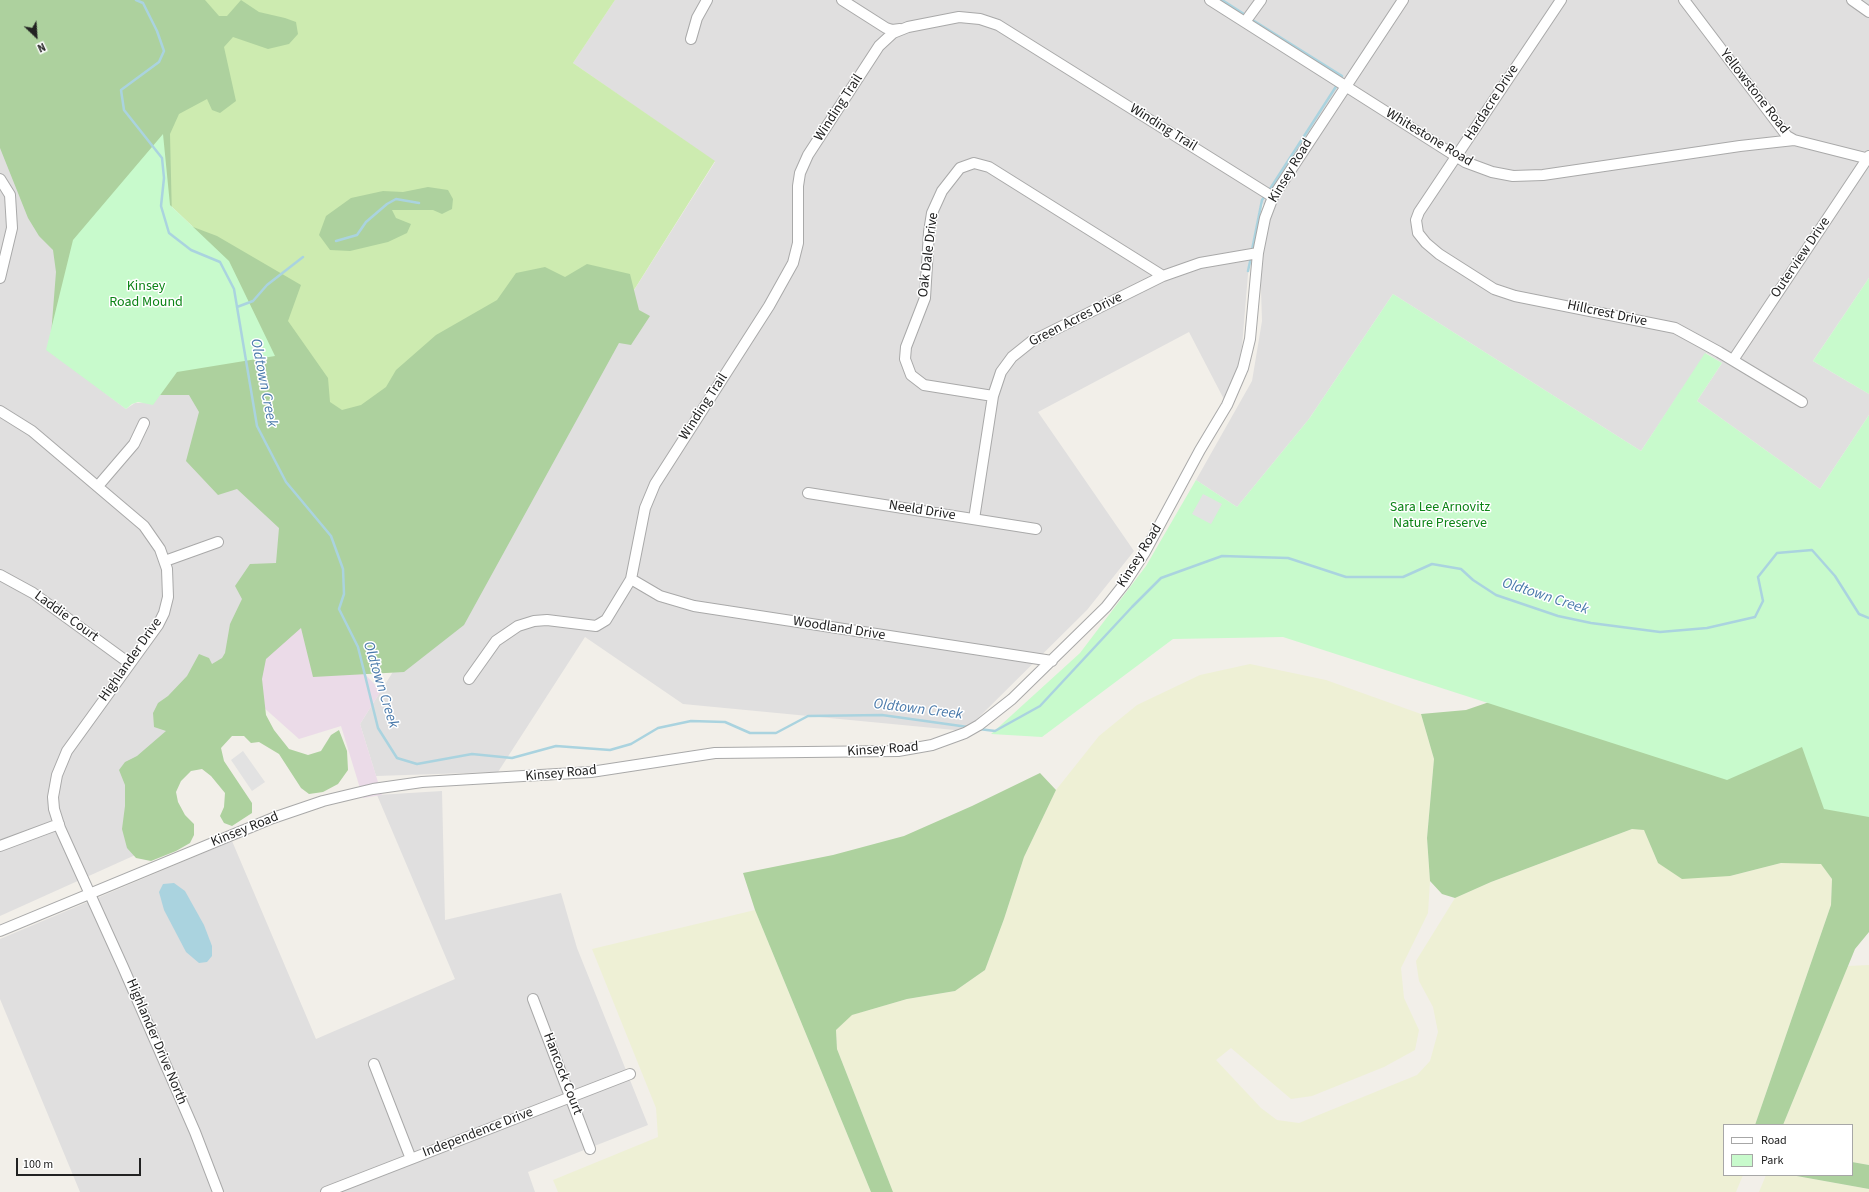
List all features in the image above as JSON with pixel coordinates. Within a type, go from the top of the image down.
[{"type":"street","points":[[691,39],[697,18],[707,0]]},
{"type":"street","points":[[842,0],[886,28],[900,30]]},
{"type":"street","name":"Whitestone Road","points":[[1210,0],[1457,157],[1492,172],[1513,176],[1532,176],[1740,146],[1794,140]]},
{"type":"street","points":[[1246,22],[1261,0]]},
{"type":"street","name":"Kinsey Road","points":[[0,931],[90,892],[303,807],[380,787],[422,782],[591,772],[716,753],[898,752],[932,745],[965,733],[985,720],[1012,699],[1106,607],[1132,573],[1234,390],[1243,368],[1250,340],[1258,253],[1265,218],[1273,197],[1403,0]]},
{"type":"street","name":"Hardacre Drive","points":[[1416,228],[1416,220],[1420,212],[1561,0]]},
{"type":"street","name":"Yellowstone Road","points":[[1684,0],[1785,133],[1794,140],[1868,158]]},
{"type":"street","points":[[1852,0],[1869,12]]},
{"type":"street","name":"Winding Trail","points":[[631,579],[644,513],[655,484],[765,312],[793,263],[798,243],[798,186],[805,161],[879,46],[888,37],[900,30],[959,17],[980,19],[998,25],[1273,197]]},
{"type":"street","name":"Outerview Drive","points":[[1733,360],[1868,158]]},
{"type":"street","name":"Oak Dale Drive","points":[[993,396],[924,385],[911,375],[905,359],[906,347],[925,298],[929,232],[932,213],[942,191],[960,168],[974,163],[989,166],[1163,276]]},
{"type":"street","points":[[0,179],[10,196],[12,228],[0,276]]},
{"type":"street","name":"Hillcrest Drive","points":[[1416,228],[1422,240],[1439,254],[1494,289],[1515,296],[1675,328],[1733,360],[1802,402]]},
{"type":"street","name":"Green Acres Drive","points":[[974,519],[993,396],[1001,372],[1012,357],[1022,347],[1163,276],[1200,262],[1258,253]]},
{"type":"street","name":"Highlander Drive","points":[[0,411],[14,418],[32,431],[144,526],[160,549],[169,578],[168,596],[164,613],[158,624],[67,751],[56,775],[53,797],[54,809],[59,824],[90,892]]},
{"type":"street","points":[[98,486],[134,444],[144,423]]},
{"type":"street","name":"Neeld Drive","points":[[808,493],[1036,529]]},
{"type":"street","points":[[165,562],[218,542]]},
{"type":"street","name":"Laddie Court","points":[[0,576],[33,593],[129,663]]},
{"type":"street","points":[[469,679],[496,641],[518,626],[534,621],[547,620],[592,626],[603,623],[631,579]]},
{"type":"street","name":"Woodland Drive","points":[[631,579],[660,596],[694,606],[1052,661]]},
{"type":"street","points":[[0,846],[59,824]]},
{"type":"street","name":"Highlander Drive North","points":[[90,892],[195,1132],[218,1192]]},
{"type":"street","name":"Hancock Court","points":[[532,999],[572,1097],[590,1149]]},
{"type":"street","points":[[374,1064],[411,1159]]},
{"type":"street","name":"Independence Drive","points":[[326,1192],[630,1074]]},
{"type":"shaded area","points":[[0,0],[88,0],[105,393],[126,409],[135,403],[149,403],[177,372],[332,489],[276,592],[142,852],[0,916]]},
{"type":"shaded area","points":[[615,0],[1869,0],[1869,278],[1813,361],[1869,394],[1869,415],[1820,489],[1697,401],[1722,363],[1706,353],[1641,451],[1393,294],[1309,419],[1237,507],[1196,480],[1252,381],[1262,321],[1260,259],[1270,216],[1272,217],[1261,201],[1249,262],[1242,346],[1229,409],[1189,332],[1038,412],[1134,551],[1087,610],[965,731],[683,704],[585,637],[498,772],[376,776],[360,724],[715,162],[573,63]]},
{"type":"shaded area","points":[[1203,494],[1222,504],[1211,524],[1192,514]]},
{"type":"shaded area","points":[[292,598],[381,691],[360,724],[382,795],[363,798],[341,726],[299,739],[262,706],[240,641]]},
{"type":"shaded area","points":[[243,751],[265,782],[252,791],[231,760]]},
{"type":"shaded area","points":[[442,791],[445,920],[561,893],[577,948],[648,1125],[528,1172],[535,1192],[80,1192],[0,999],[0,939],[232,841],[316,1039],[455,979],[377,795]]},
{"type":"green space","points":[[0,0],[205,0],[219,16],[227,16],[241,0],[259,12],[296,22],[298,34],[289,44],[268,49],[233,37],[224,47],[236,101],[220,113],[212,110],[207,99],[179,114],[170,134],[172,219],[217,236],[301,285],[288,321],[328,378],[330,402],[342,410],[361,405],[386,387],[396,370],[436,335],[497,300],[516,273],[545,267],[565,277],[587,264],[630,274],[639,310],[650,316],[631,345],[619,343],[464,625],[404,672],[313,677],[301,628],[266,659],[262,679],[266,715],[274,730],[289,749],[308,755],[321,751],[331,735],[339,730],[347,751],[348,770],[338,784],[323,792],[309,794],[301,788],[279,754],[259,742],[251,743],[244,736],[232,736],[221,748],[224,761],[252,803],[252,813],[232,826],[224,823],[220,816],[224,807],[225,793],[211,776],[202,769],[191,771],[181,781],[176,792],[178,802],[185,815],[194,824],[194,835],[190,843],[176,851],[151,861],[136,858],[127,848],[122,829],[125,806],[125,785],[119,770],[125,762],[137,756],[166,731],[154,727],[153,713],[158,703],[168,696],[187,676],[199,654],[209,658],[212,664],[222,658],[225,653],[230,624],[242,599],[235,586],[250,564],[276,563],[279,528],[237,489],[218,495],[186,461],[199,412],[189,395],[146,395],[50,348],[56,272],[53,250],[39,236],[28,218],[0,148]]},
{"type":"green space","points":[[88,0],[615,0],[573,63],[715,161],[612,325],[317,467],[229,261],[170,205]]},
{"type":"green space","name":"Kinsey Road Mound","points":[[163,134],[170,205],[229,261],[275,356],[177,372],[153,405],[138,402],[132,404],[126,409],[46,350],[73,240]]},
{"type":"green space","points":[[428,187],[448,190],[453,199],[452,209],[442,214],[433,210],[392,210],[396,218],[411,224],[407,233],[388,242],[350,251],[330,250],[319,235],[326,216],[351,198],[383,191],[403,192]]},
{"type":"green space","points":[[1869,278],[1869,394],[1813,361]]},
{"type":"green space","name":"Sara Lee Arnovitz Nature Preserve","points":[[1393,294],[1641,451],[1705,353],[1722,363],[1697,401],[1820,489],[1869,415],[1869,817],[1824,809],[1802,747],[1727,780],[1283,637],[1173,639],[1042,737],[991,734],[1080,653],[1146,566],[1196,480],[1237,507],[1309,419]]},
{"type":"green space","points":[[1869,473],[1869,932],[1855,949],[1783,1124],[1755,1124],[1831,905],[1832,879],[1821,864],[1781,863],[1730,876],[1682,879],[1658,863],[1644,830],[1632,829],[1491,882],[1455,898],[1442,894],[1430,881],[1427,838],[1434,759],[1421,714],[1466,710],[1530,688]]},
{"type":"green space","points":[[1250,664],[1326,680],[1421,714],[1434,759],[1427,838],[1430,881],[1428,913],[1401,968],[1404,998],[1419,1030],[1415,1050],[1384,1067],[1312,1096],[1291,1099],[1231,1048],[1216,1060],[1261,1108],[1277,1120],[1299,1123],[1417,1075],[1430,1061],[1438,1032],[1433,1007],[1419,981],[1416,961],[1455,898],[1491,882],[1632,829],[1644,829],[1658,863],[1730,876],[1781,863],[1821,863],[1832,879],[1831,905],[1755,1124],[1723,1124],[1723,1176],[1743,1176],[1736,1192],[893,1192],[837,1049],[836,1030],[851,1015],[907,999],[955,991],[985,970],[1004,919],[1024,857],[1056,790],[1099,736],[1137,705],[1200,675]]},
{"type":"green space","points":[[1040,773],[1056,790],[1024,857],[1004,919],[985,970],[955,991],[907,999],[852,1015],[836,1030],[837,1049],[893,1192],[871,1192],[755,910],[743,873],[833,855],[904,836],[972,806]]},
{"type":"green space","points":[[755,910],[871,1192],[558,1192],[553,1180],[658,1137],[656,1108],[592,949]]},
{"type":"green space","points":[[1869,965],[1869,1165],[1853,1162],[1853,1124],[1783,1124],[1848,966]]},
{"type":"green space","points":[[1853,1162],[1869,1165],[1869,1189],[1797,1176],[1853,1176]]},
{"type":"green space","points":[[1766,1176],[1797,1176],[1869,1189],[1869,1192],[1759,1192]]},
{"type":"water","points":[[174,883],[185,891],[204,925],[212,946],[212,956],[207,962],[199,963],[186,952],[164,910],[159,892],[163,884]]},
{"type":"waterway","name":"Oldtown Creek","points":[[136,0],[143,3],[157,31],[164,51],[159,62],[121,90],[124,110],[162,158],[164,178],[161,206],[169,233],[191,250],[220,262],[234,289],[257,426],[286,482],[331,536],[343,569],[344,594],[339,609],[358,647],[378,728],[397,758],[417,764],[472,754],[512,758],[556,746],[610,750],[631,744],[658,728],[691,721],[725,722],[750,733],[776,733],[808,716],[882,715],[968,727]]},
{"type":"waterway","points":[[1222,0],[1247,16]]},
{"type":"waterway","points":[[1251,19],[1342,76],[1340,81]]},
{"type":"waterway","points":[[1268,192],[1337,85]]},
{"type":"waterway","points":[[1252,250],[1262,200],[1265,196]]},
{"type":"waterway","points":[[336,241],[357,235],[366,222],[387,204],[396,199],[419,203]]},
{"type":"waterway","points":[[237,307],[253,301],[267,285],[303,257]]},
{"type":"waterway","points":[[1248,271],[1251,257]]},
{"type":"waterway","name":"Oldtown Creek","points":[[979,729],[995,731],[1040,706],[1161,578],[1222,556],[1288,558],[1346,577],[1403,577],[1432,564],[1461,569],[1473,580],[1496,595],[1558,616],[1591,623],[1660,632],[1707,628],[1755,617],[1763,601],[1758,577],[1777,553],[1812,550],[1835,576],[1859,614],[1869,618]]}]
